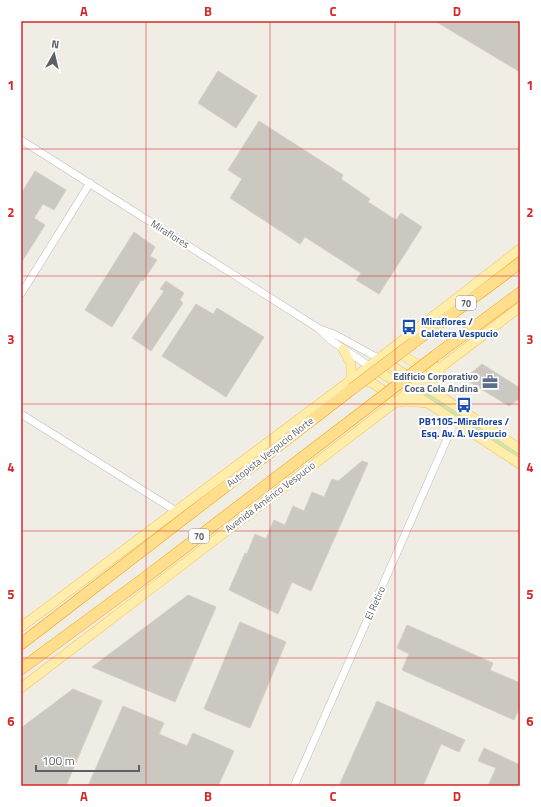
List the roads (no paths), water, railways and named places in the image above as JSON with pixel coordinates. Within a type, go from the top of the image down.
[{"type":"highway","name":"Autopista Vespucio Norte","points":[[21,644],[352,384],[413,343],[520,263]]},
{"type":"highway","name":"70","points":[[21,669],[520,292]]},
{"type":"main road","points":[[352,384],[378,358],[520,249]]},
{"type":"main road","name":"Avenida Américo Vespucio","points":[[21,688],[409,390],[520,307]]},
{"type":"main road","points":[[397,343],[403,354],[418,364],[429,368],[440,367],[436,382],[442,397]]},
{"type":"main road","points":[[343,349],[351,364],[352,384]]},
{"type":"main road","name":"Miraflores","points":[[378,358],[442,397],[520,449]]},
{"type":"main road","name":"Miraflores","points":[[369,366],[430,403],[520,464]]},
{"type":"main road","points":[[21,627],[176,511],[361,379],[369,381],[382,390],[392,403],[405,401],[430,403]]},
{"type":"street","name":"Miraflores","points":[[21,140],[318,328],[343,349],[369,366]]},
{"type":"street","points":[[21,294],[90,183]]},
{"type":"street","name":"Miraflores","points":[[318,328],[334,334],[378,358]]},
{"type":"street","points":[[21,414],[176,511]]},
{"type":"street","name":"El Retiro","points":[[294,786],[455,421]]},
{"type":"place","name":"Miraflores / Caletera Vespucio","points":[[409,327]]},
{"type":"place","name":"Edificio Corporativo Coca Cola Andina","points":[[490,382]]},
{"type":"place","name":"PB1105-Miraflores / Esq. Av. A. Vespucio","points":[[464,405]]}]
